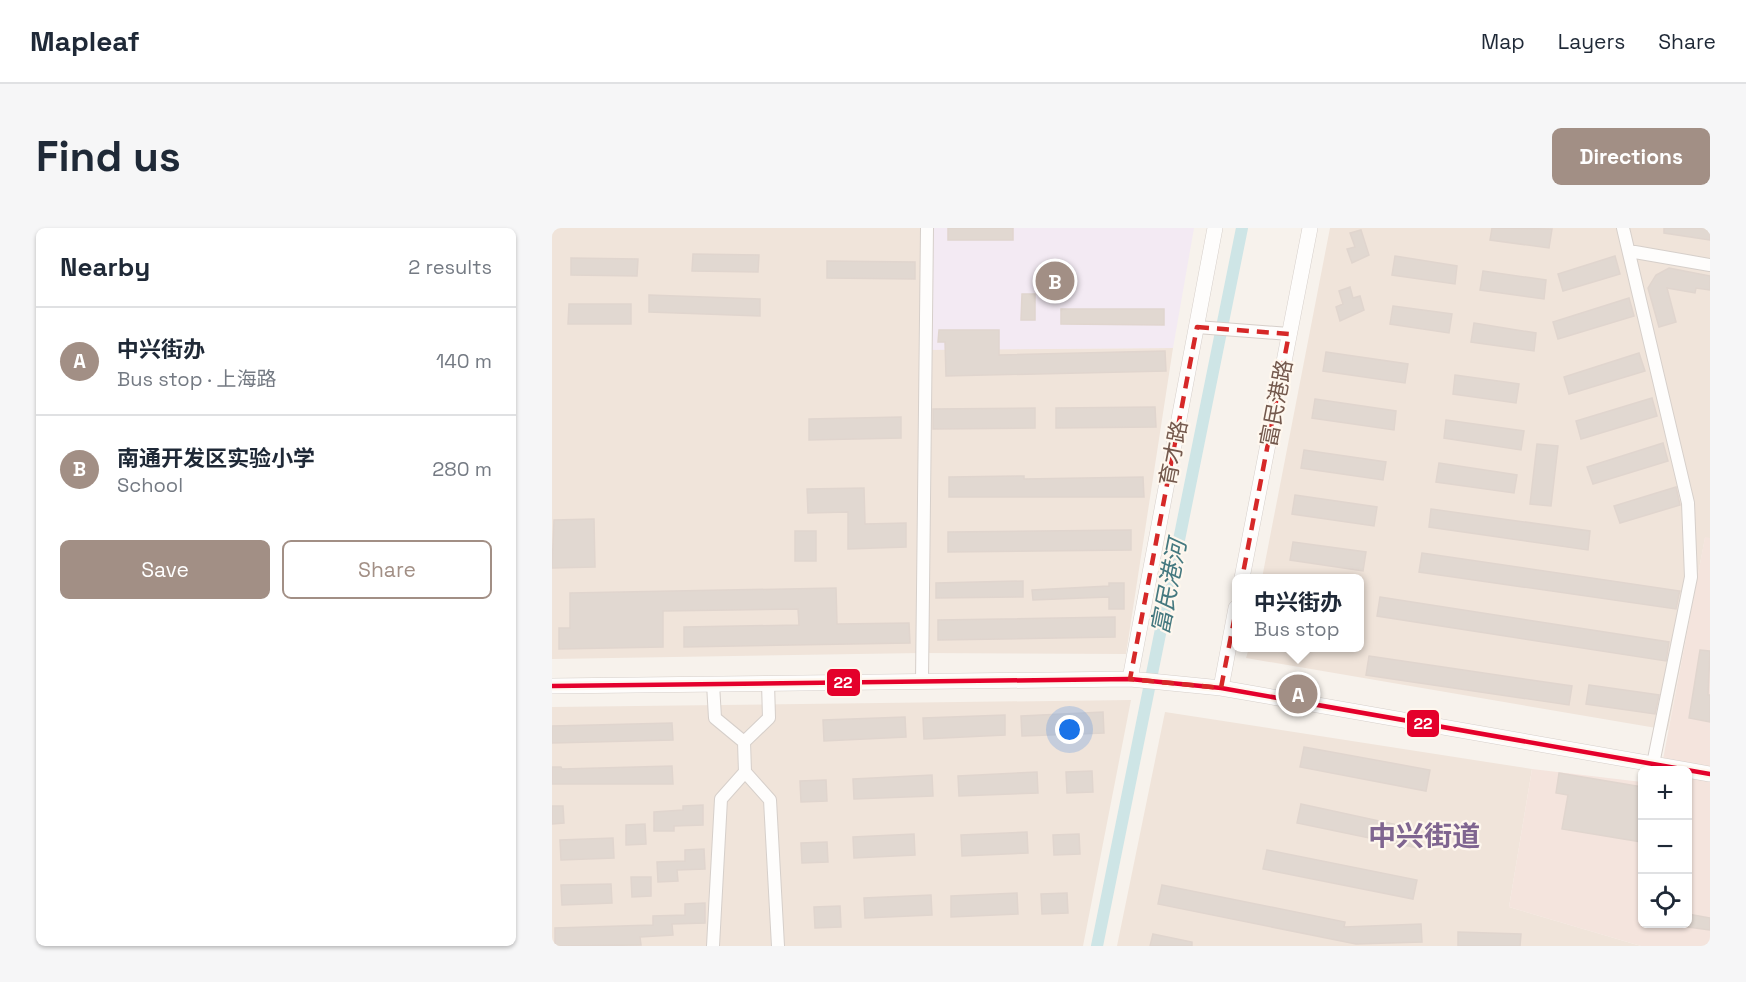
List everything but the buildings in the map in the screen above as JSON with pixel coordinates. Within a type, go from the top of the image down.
[{"type":"street","points":[[922,681],[927,228]]},
{"type":"street","name":"育才路","points":[[1131,679],[1215,228]]},
{"type":"street","name":"富民港路","points":[[1243,574],[1310,228]]},
{"type":"street","points":[[1623,228],[1688,503],[1691,577],[1653,764]]},
{"type":"street","points":[[1629,251],[1710,265]]},
{"type":"street","points":[[1197,327],[1289,334]]},
{"type":"street","points":[[1221,688],[1232,629]]},
{"type":"street","points":[[552,686],[1131,679],[1221,688],[1710,774]]},
{"type":"street","points":[[744,742],[769,718],[768,683]]},
{"type":"street","points":[[713,684],[715,718],[744,742],[746,772],[770,800],[778,946]]},
{"type":"street","points":[[713,946],[721,799],[746,772]]},
{"type":"highlighted area","points":[[1197,327],[1289,334],[1221,688],[1130,679]]},
{"type":"shaded area","points":[[552,228],[924,228],[924,349],[1173,348],[1126,654],[921,653],[552,659]]},
{"type":"shaded area","points":[[924,228],[1194,228],[1173,348],[924,350]]},
{"type":"shaded area","points":[[1330,228],[1710,228],[1710,538],[1705,538],[1668,730],[1246,658],[1248,652],[1364,652],[1364,574],[1263,574]]},
{"type":"shaded area","points":[[1705,537],[1710,538],[1710,946],[1641,946],[1509,907],[1532,769],[1638,782],[1638,928],[1692,928],[1692,766],[1662,766]]},
{"type":"shaded area","points":[[1131,700],[1083,946],[552,946],[552,707]]},
{"type":"shaded area","points":[[1165,712],[1532,769],[1509,907],[1641,946],[1117,946]]},
{"type":"waterway","name":"富民港河","points":[[1097,946],[1242,228]]},
{"type":"transit line","name":"22","points":[[552,686],[1130,679],[1221,688],[1710,774]]},
{"type":"place","name":"南通开发区实验小学","points":[[1055,281]]},
{"type":"place","name":"中兴街办","points":[[1298,694]]},
{"type":"district","name":"中兴街道","points":[[1424,836]]}]
